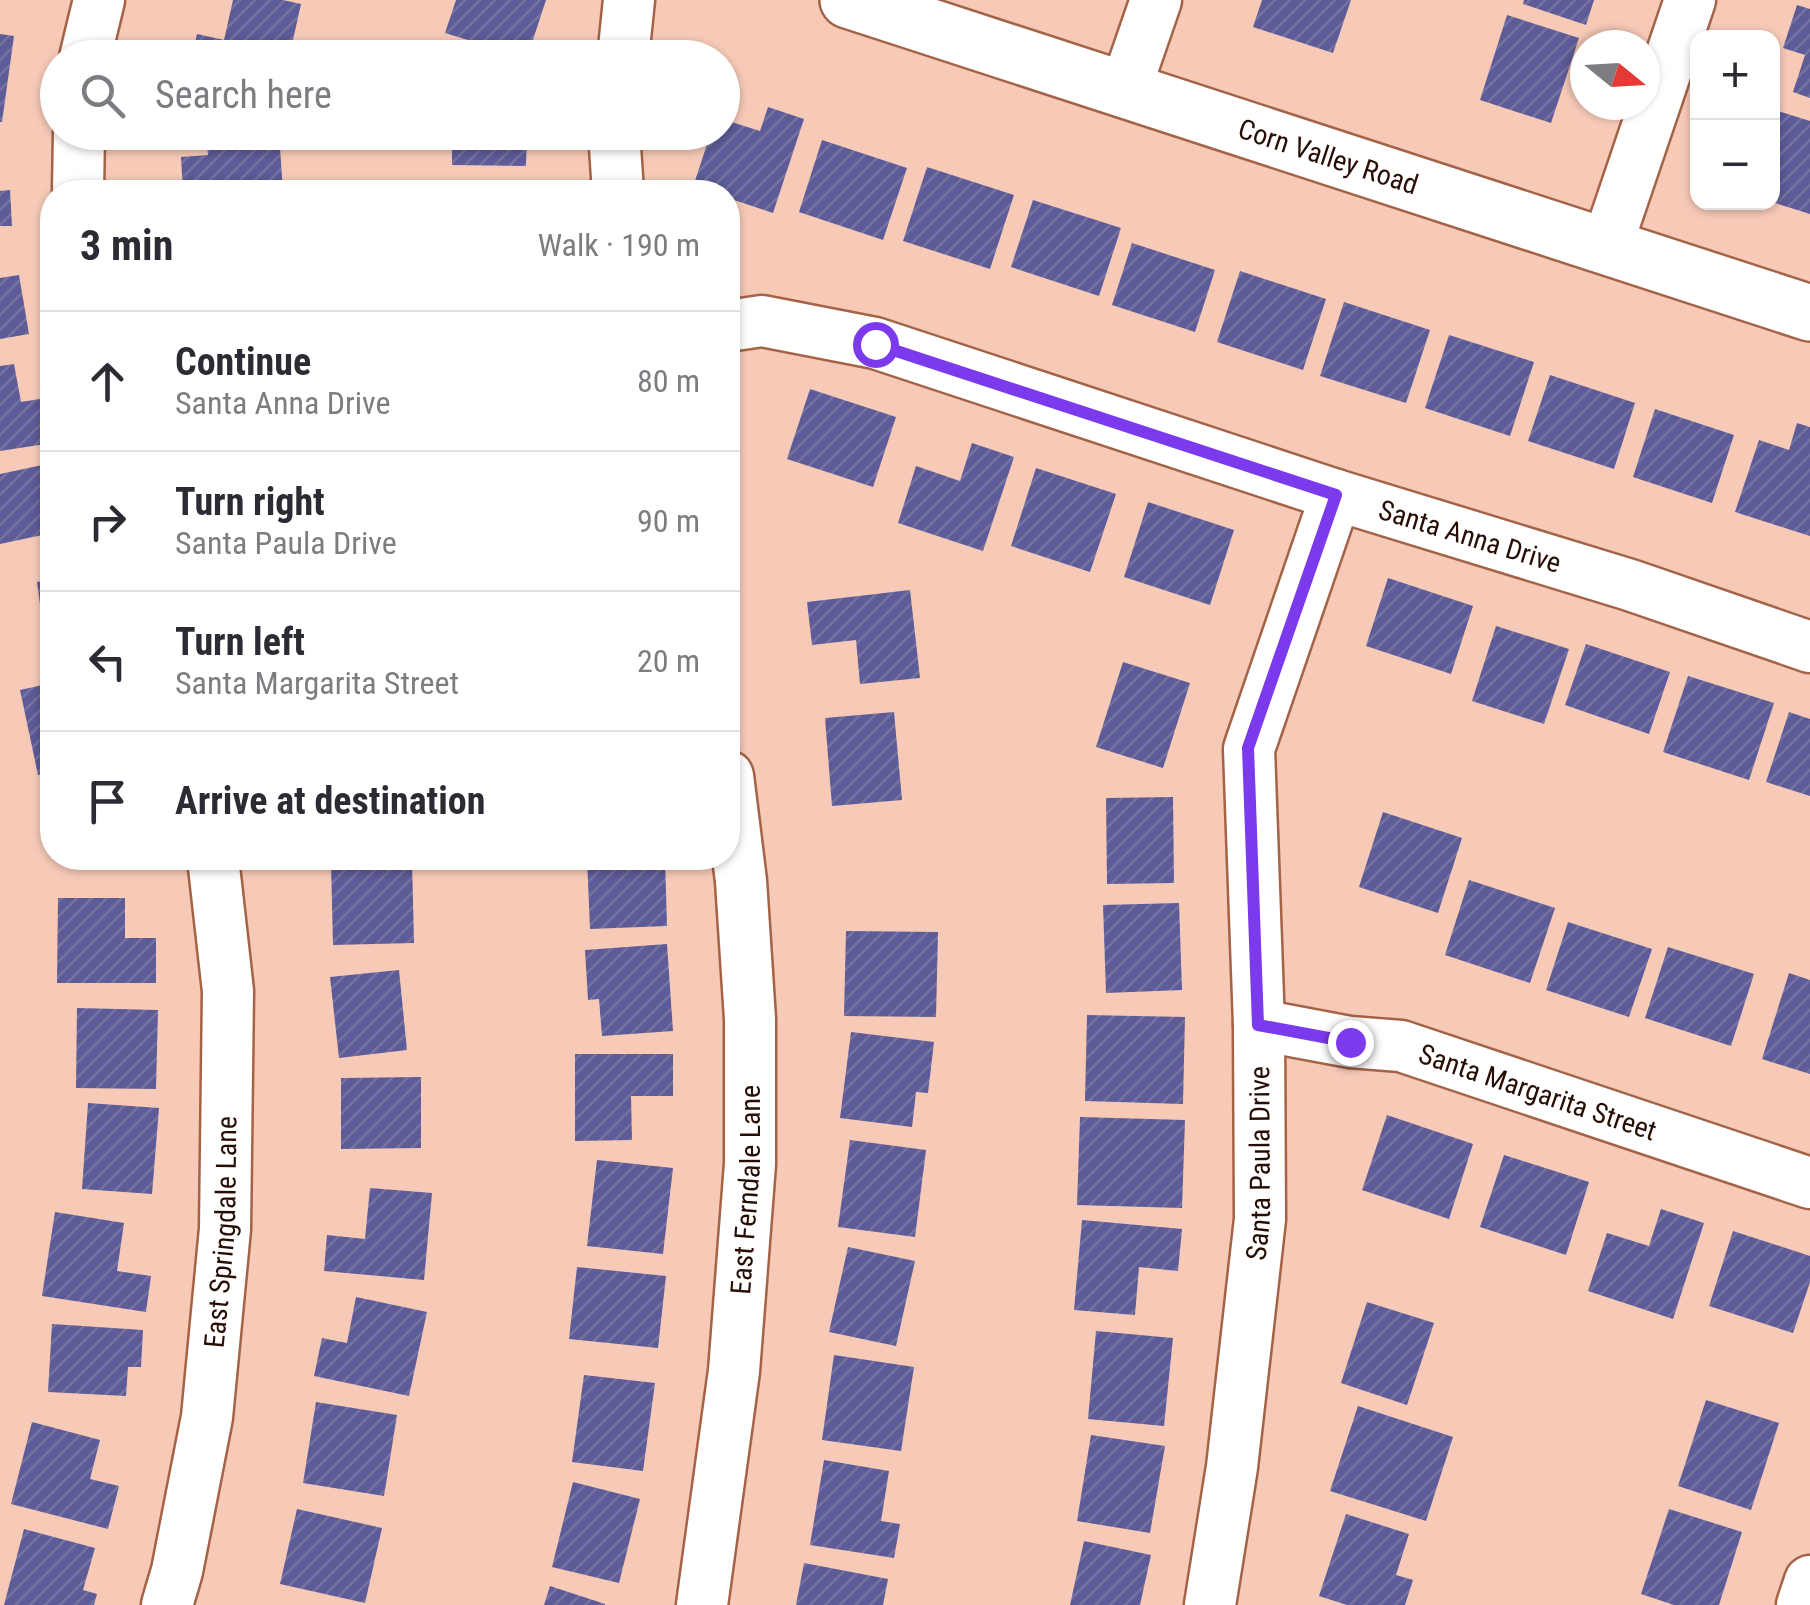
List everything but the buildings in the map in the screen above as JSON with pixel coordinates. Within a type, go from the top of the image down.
[{"type":"main road","name":"Corn Valley Road","points":[[848,0],[1810,313]]},
{"type":"street","points":[[89,40],[98,0]]},
{"type":"street","points":[[625,40],[629,0]]},
{"type":"street","points":[[1125,90],[1156,0]]},
{"type":"street","points":[[1606,246],[1690,0]]},
{"type":"street","points":[[78,180],[79,150]]},
{"type":"street","points":[[615,150],[617,180]]},
{"type":"street","name":"Santa Anna Drive","points":[[740,324],[762,321],[875,344],[1336,495],[1630,586],[1810,648]]},
{"type":"street","name":"Santa Paula Drive","points":[[1210,1605],[1232,1467],[1258,1237],[1258,1025],[1248,748],[1336,495]]},
{"type":"street","name":"East Springdale Lane","points":[[166,1605],[207,1417],[225,1229],[228,992],[213,870]]},
{"type":"street","name":"East Ferndale Lane","points":[[702,1605],[734,1372],[750,1164],[750,1019],[740,870]]},
{"type":"street","name":"Santa Margarita Street","points":[[1258,1025],[1350,1042],[1401,1046],[1810,1183]]},
{"type":"street","points":[[1802,1605],[1810,1581]]},
{"type":"route","points":[[875,344],[1336,495],[1248,748],[1258,1025],[1350,1042]]}]
